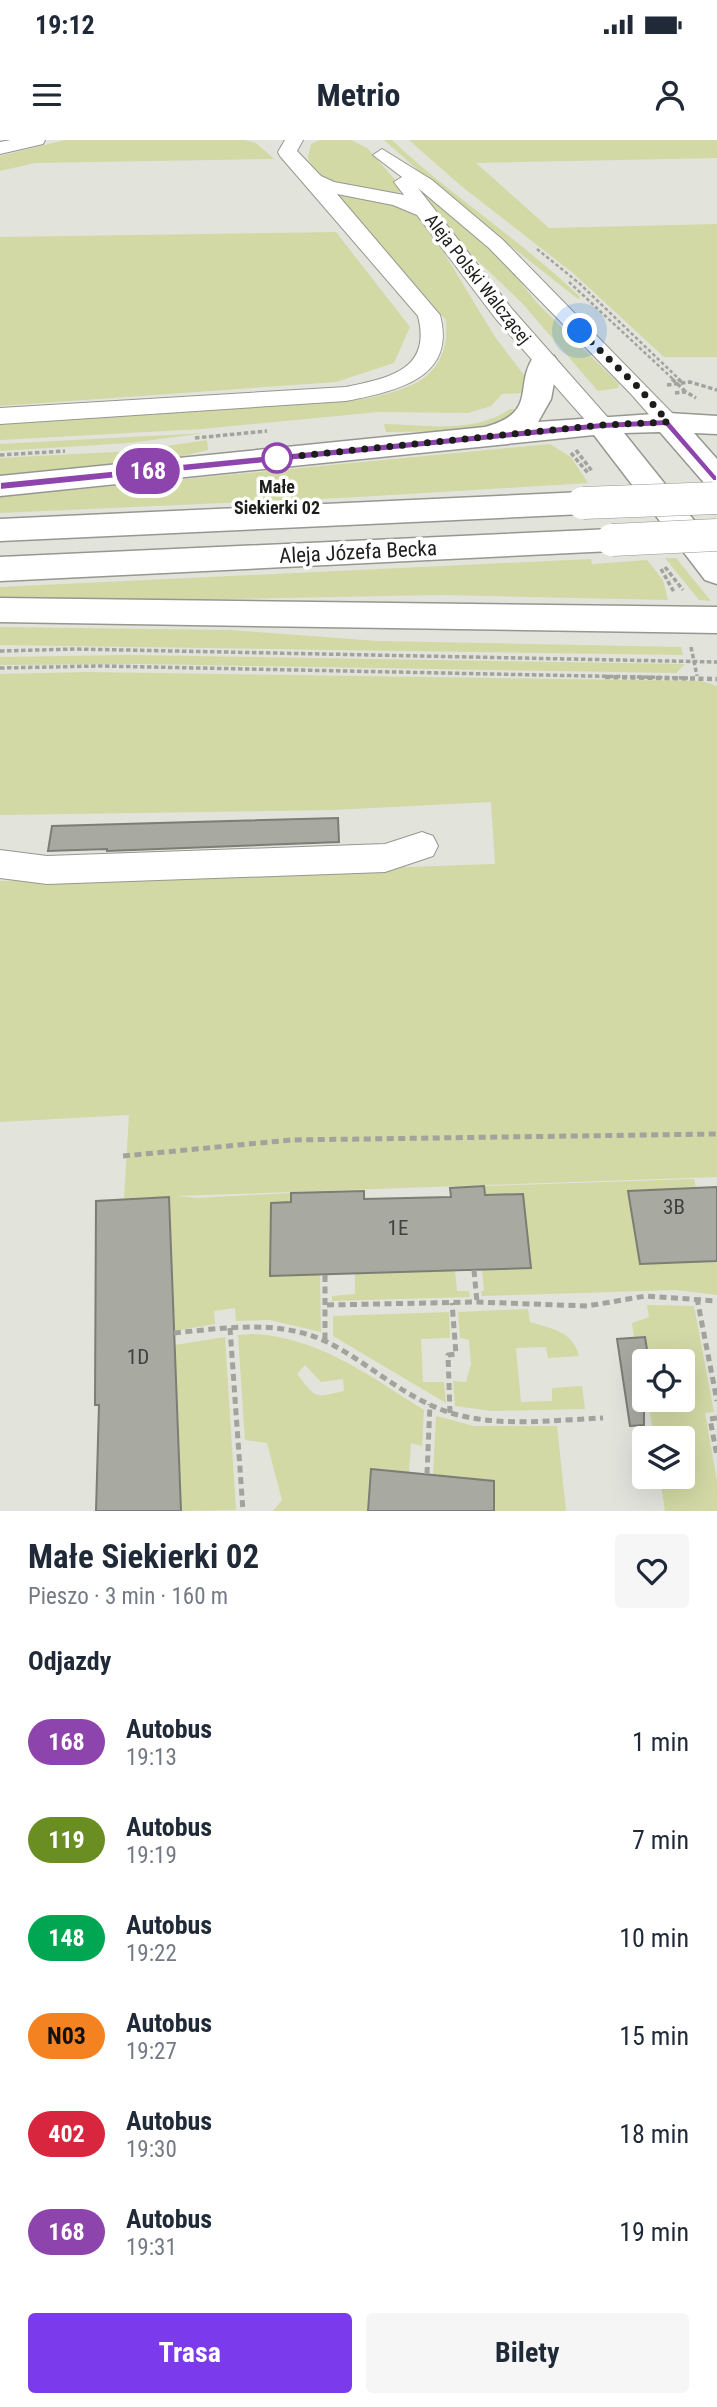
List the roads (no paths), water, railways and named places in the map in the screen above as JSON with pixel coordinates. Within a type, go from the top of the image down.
[{"type":"main road","points":[[461,441],[501,433],[521,424],[536,402],[544,362]]},
{"type":"main road","points":[[0,486],[602,425],[668,422],[717,425]]},
{"type":"main road","name":"Aleja Polski Walczącej","points":[[668,422],[717,478]]},
{"type":"main road","points":[[602,425],[717,572]]},
{"type":"main road","name":"Aleja Józefa Becka","points":[[0,530],[717,498]]},
{"type":"main road","name":"Aleja Józefa Becka","points":[[0,569],[717,535]]},
{"type":"main road","points":[[0,610],[717,620]]},
{"type":"street","points":[[0,148],[36,140]]},
{"type":"street","points":[[0,416],[346,394],[395,382],[422,365],[435,343],[434,325],[429,315],[287,152],[293,140]]},
{"type":"street","name":"Aleja Polski Walczącej","points":[[374,147],[504,314],[602,425]]},
{"type":"street","name":"Aleja Polski Walczącej","points":[[374,147],[425,184],[496,244],[639,388],[668,422]]},
{"type":"street","points":[[314,180],[331,189],[409,201],[425,211]]},
{"type":"street","points":[[0,864],[47,870],[385,858],[422,846]]},
{"type":"place","name":"Małe Siekierki 02","points":[[277,458]]}]
